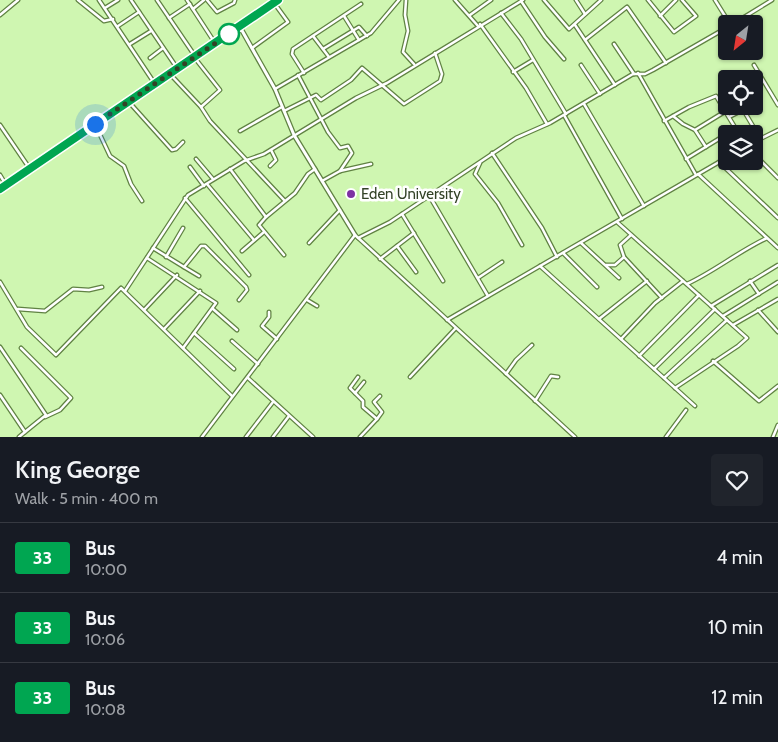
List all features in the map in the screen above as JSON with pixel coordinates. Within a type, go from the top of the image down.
[{"type":"street","points":[[0,15],[18,0]]},
{"type":"street","points":[[78,0],[104,21],[113,19]]},
{"type":"street","points":[[99,0],[155,84]]},
{"type":"street","points":[[105,8],[118,0]]},
{"type":"street","points":[[131,0],[177,68]]},
{"type":"street","points":[[157,0],[194,56],[220,90],[201,107]]},
{"type":"street","points":[[187,0],[215,43]]},
{"type":"street","points":[[193,8],[206,0],[218,12],[234,3],[234,0]]},
{"type":"street","points":[[274,89],[367,36],[379,26],[399,0]]},
{"type":"street","points":[[406,0],[404,15],[408,32],[403,52],[414,64]]},
{"type":"street","points":[[455,0],[479,25],[526,88],[547,124]]},
{"type":"street","points":[[469,15],[491,0]]},
{"type":"street","points":[[126,291],[185,198],[213,179],[246,160],[271,150],[522,0],[544,36],[564,59]]},
{"type":"street","points":[[544,0],[568,29],[575,25],[601,0]]},
{"type":"street","points":[[576,0],[585,14]]},
{"type":"street","points":[[648,0],[672,31],[676,32],[696,17],[682,0]]},
{"type":"street","points":[[660,16],[676,0]]},
{"type":"street","points":[[685,3],[688,0]]},
{"type":"street","points":[[715,0],[726,15]]},
{"type":"street","points":[[746,15],[770,0]]},
{"type":"street","points":[[0,189],[275,1],[288,22],[252,48]]},
{"type":"street","points":[[169,18],[190,4]]},
{"type":"street","points":[[304,73],[291,52],[361,4]]},
{"type":"street","points":[[585,40],[627,7],[666,63]]},
{"type":"street","points":[[118,26],[139,12]]},
{"type":"street","points":[[501,13],[521,39],[565,114],[622,219]]},
{"type":"street","points":[[344,16],[360,40]]},
{"type":"street","points":[[575,25],[615,85]]},
{"type":"street","points":[[239,27],[274,89],[294,135],[357,237],[575,437]]},
{"type":"street","points":[[323,49],[360,27],[367,36]]},
{"type":"street","points":[[130,44],[151,31]]},
{"type":"street","points":[[202,437],[357,237],[375,231],[430,197],[492,153],[521,136],[547,124],[636,73],[647,73],[718,33]]},
{"type":"street","points":[[313,36],[329,57]]},
{"type":"street","points":[[614,44],[636,73],[697,175],[778,248]]},
{"type":"street","points":[[150,58],[163,48]]},
{"type":"street","points":[[240,131],[283,109],[317,95],[321,100],[351,80],[362,68],[405,104],[440,80],[442,74],[435,53]]},
{"type":"street","points":[[513,72],[532,60]]},
{"type":"street","points":[[582,65],[600,94]]},
{"type":"street","points":[[754,65],[778,105]]},
{"type":"street","points":[[169,73],[201,107],[210,121],[284,200]]},
{"type":"street","points":[[298,75],[320,119],[340,148],[348,146],[352,153],[340,170]]},
{"type":"street","points":[[664,121],[715,96],[718,100]]},
{"type":"street","points":[[128,101],[172,150],[176,150],[183,142]]},
{"type":"street","points":[[583,104],[644,206]]},
{"type":"street","points":[[695,130],[719,115]]},
{"type":"street","points":[[732,115],[729,117],[733,125]]},
{"type":"street","points":[[673,116],[695,130],[706,147]]},
{"type":"street","points":[[95,124],[110,156],[114,161],[120,161],[124,166],[131,184],[142,201]]},
{"type":"street","points":[[0,125],[30,169]]},
{"type":"street","points":[[763,137],[778,130]]},
{"type":"street","points":[[686,159],[718,138]]},
{"type":"street","points":[[270,166],[276,160],[271,150]]},
{"type":"street","points":[[492,153],[542,228],[557,256]]},
{"type":"street","points":[[196,159],[213,179]]},
{"type":"street","points":[[481,162],[475,174],[498,203],[522,245]]},
{"type":"street","points":[[447,320],[718,163]]},
{"type":"street","points":[[763,163],[778,177]]},
{"type":"street","points":[[322,181],[340,170],[371,164]]},
{"type":"street","points":[[190,167],[254,240]]},
{"type":"street","points":[[284,255],[259,225],[284,200],[297,191],[308,174],[315,169]]},
{"type":"street","points":[[230,170],[266,217]]},
{"type":"street","points":[[727,170],[778,218]]},
{"type":"street","points":[[0,175],[6,185]]},
{"type":"street","points":[[430,197],[488,296]]},
{"type":"street","points":[[185,198],[250,275]]},
{"type":"street","points":[[309,243],[340,210]]},
{"type":"street","points":[[402,214],[443,281]]},
{"type":"street","points":[[617,222],[747,338],[675,388]]},
{"type":"street","points":[[166,257],[183,228]]},
{"type":"street","points":[[242,251],[264,232]]},
{"type":"street","points":[[380,260],[414,233]]},
{"type":"street","points":[[631,235],[620,245],[624,257],[662,298]]},
{"type":"street","points":[[687,284],[731,260],[744,249],[767,238]]},
{"type":"street","points":[[581,242],[619,278]]},
{"type":"street","points":[[184,267],[201,246],[204,246],[246,286],[246,290],[239,300]]},
{"type":"street","points":[[397,246],[416,272]]},
{"type":"street","points":[[153,248],[199,276]]},
{"type":"street","points":[[563,253],[597,287]]},
{"type":"street","points":[[606,265],[615,265],[624,257]]},
{"type":"street","points":[[147,258],[216,303],[183,348]]},
{"type":"street","points":[[478,278],[502,262]]},
{"type":"street","points":[[711,306],[778,265]]},
{"type":"street","points":[[540,266],[695,406]]},
{"type":"street","points":[[144,310],[177,276]]},
{"type":"street","points":[[599,319],[647,281]]},
{"type":"street","points":[[621,339],[662,298],[683,281]]},
{"type":"street","points":[[750,281],[759,294]]},
{"type":"street","points":[[0,282],[26,327],[56,355],[119,288],[126,291],[233,397]]},
{"type":"street","points":[[723,316],[778,282]]},
{"type":"street","points":[[17,309],[45,311],[73,288],[88,290],[102,287]]},
{"type":"street","points":[[164,329],[200,291]]},
{"type":"street","points":[[639,356],[699,295]]},
{"type":"street","points":[[733,325],[778,299]]},
{"type":"street","points":[[307,300],[317,306]]},
{"type":"street","points":[[654,369],[715,309]]},
{"type":"street","points":[[212,310],[237,330]]},
{"type":"street","points":[[758,310],[778,332]]},
{"type":"street","points":[[269,312],[269,317],[262,326],[277,339]]},
{"type":"street","points":[[664,378],[727,320]]},
{"type":"street","points":[[410,377],[456,329]]},
{"type":"street","points":[[194,333],[234,369]]},
{"type":"street","points":[[232,341],[258,364]]},
{"type":"street","points":[[506,374],[516,360],[532,345]]},
{"type":"street","points":[[0,347],[45,413],[45,417]]},
{"type":"street","points":[[19,437],[45,417],[60,410],[71,398],[21,348]]},
{"type":"street","points":[[714,361],[759,401],[778,386]]},
{"type":"street","points":[[358,377],[350,387],[363,401],[363,407],[377,419]]},
{"type":"street","points":[[535,401],[550,377],[558,377]]},
{"type":"street","points":[[248,378],[313,437]]},
{"type":"street","points":[[355,393],[364,382]]},
{"type":"street","points":[[0,395],[25,432]]},
{"type":"street","points":[[360,437],[382,412],[374,402],[380,396]]},
{"type":"street","points":[[246,437],[273,402]]},
{"type":"street","points":[[666,437],[686,410]]},
{"type":"street","points":[[273,437],[290,416]]},
{"type":"street","points":[[773,437],[778,425]]},
{"type":"bus line","name":"33","points":[[0,189],[278,0]]},
{"type":"place","name":"Eden University","points":[[351,194]]},
{"type":"route","points":[[95,124],[229,34]]}]
